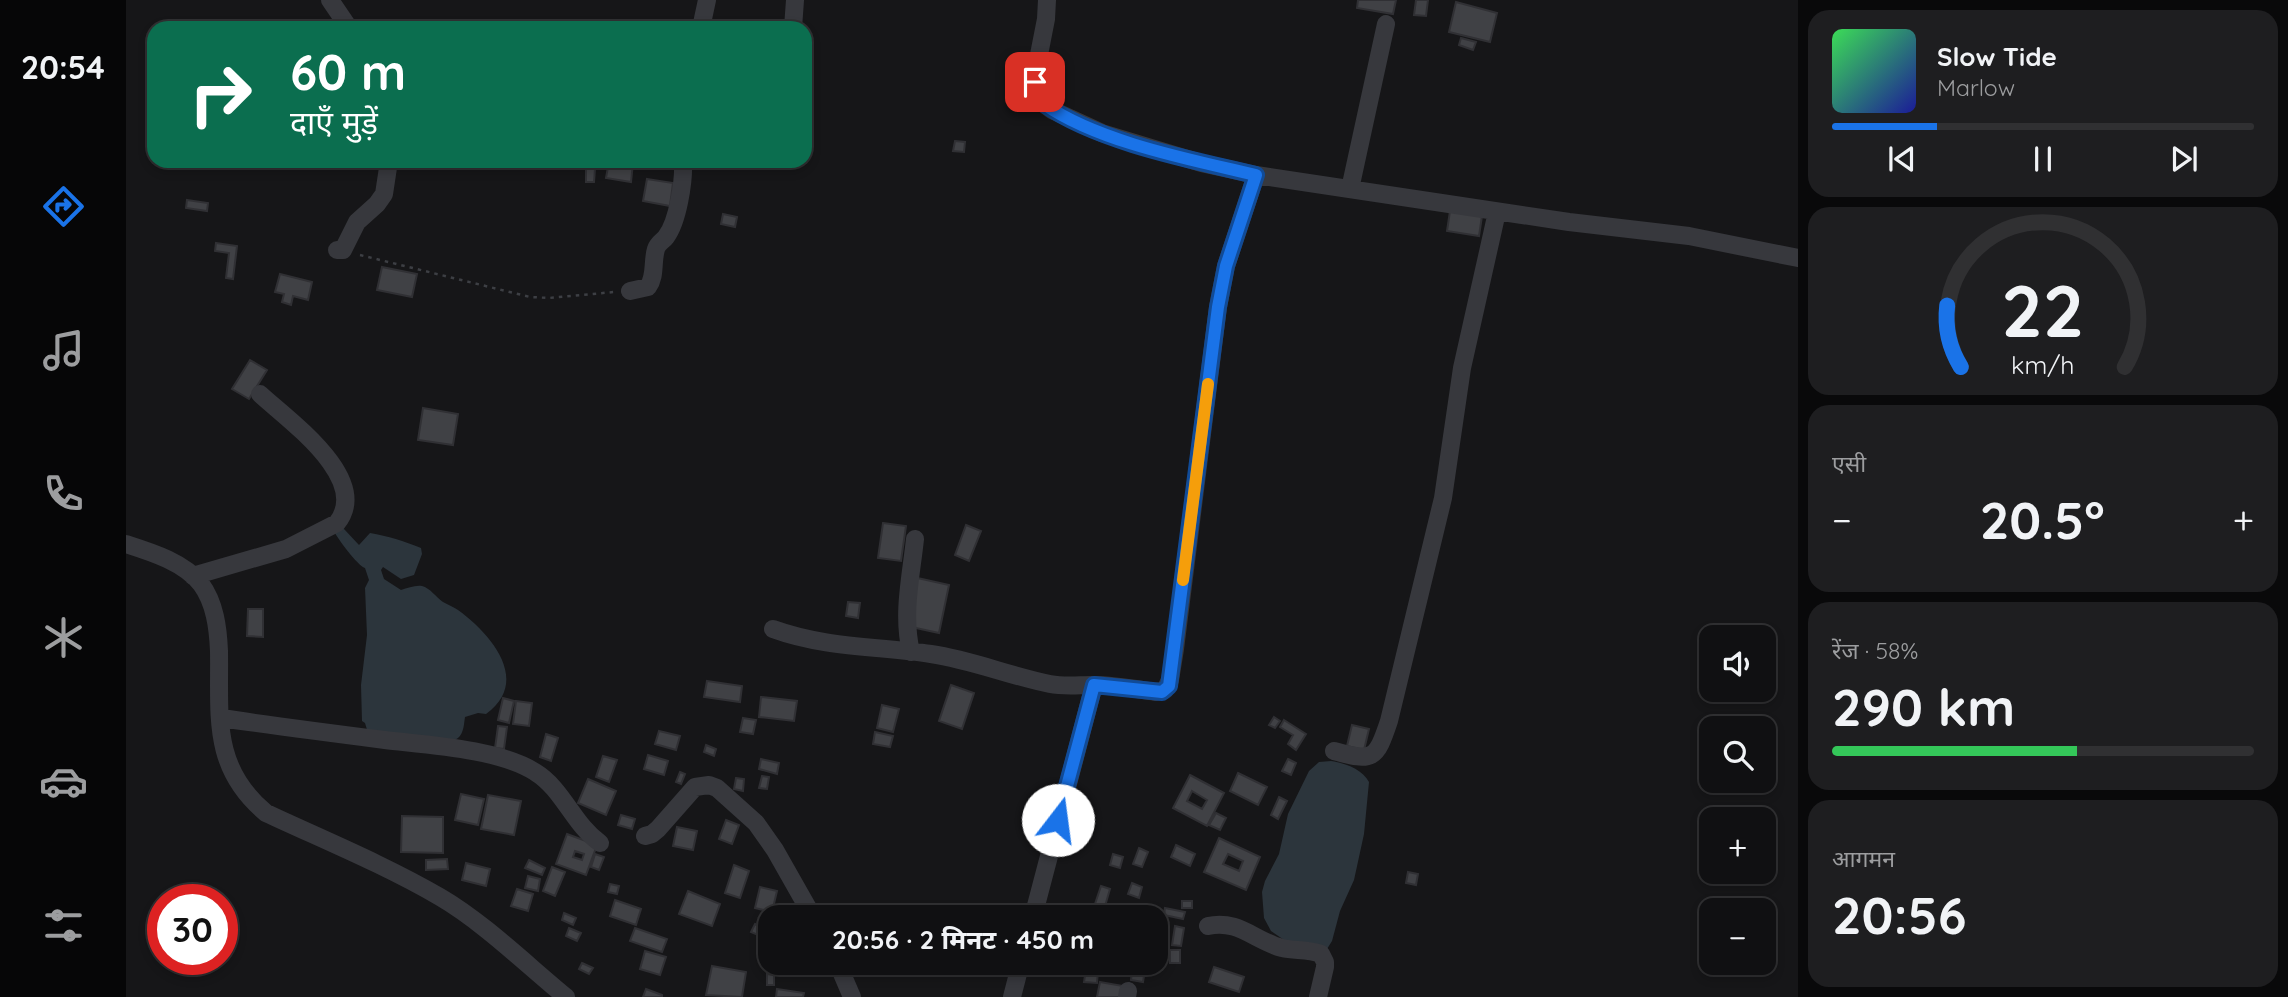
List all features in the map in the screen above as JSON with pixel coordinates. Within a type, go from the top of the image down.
[{"type":"street","points":[[330,0],[344,21]]},
{"type":"street","points":[[702,21],[707,0]]},
{"type":"street","points":[[794,21],[795,0]]},
{"type":"street","points":[[1047,0],[1035,82],[1038,97],[1052,110],[1113,136],[1201,163],[1256,175],[1497,212],[1689,236],[1798,258]]},
{"type":"street","points":[[1350,189],[1386,24]]},
{"type":"street","points":[[340,250],[357,222],[384,194],[388,168]]},
{"type":"street","points":[[630,291],[648,287],[652,281],[656,248],[666,239],[669,230],[681,191],[683,168]]},
{"type":"street","points":[[773,629],[842,646],[949,657],[1060,686],[1094,685],[1162,692],[1169,686],[1218,307],[1226,266],[1256,175]]},
{"type":"street","points":[[1334,751],[1368,757],[1378,749],[1388,722],[1443,498],[1462,368],[1497,212]]},
{"type":"street","points":[[193,576],[286,549],[337,523],[341,517],[345,497],[340,475],[328,458],[260,394]]},
{"type":"street","points":[[911,652],[906,614],[915,540]]},
{"type":"street","points":[[126,544],[165,558],[193,576],[201,584],[212,605],[218,636],[220,718],[226,760],[248,798],[266,813],[441,897],[566,997]]},
{"type":"street","points":[[1036,905],[1094,685]]},
{"type":"street","points":[[220,718],[441,747],[485,754],[523,765],[554,789],[580,825],[600,843]]},
{"type":"street","points":[[645,836],[652,834],[695,788],[709,785],[717,788],[757,823],[806,905]]},
{"type":"street","points":[[1208,926],[1226,924],[1278,947],[1321,954],[1325,967],[1318,997]]},
{"type":"street","points":[[842,975],[852,997]]},
{"type":"street","points":[[1012,997],[1018,975]]},
{"type":"path","points":[[340,250],[530,297],[549,298],[630,291]]},
{"type":"shaded area","points":[[341,524],[359,545],[370,533],[421,548],[422,554],[414,575],[401,579],[383,567],[381,570],[384,579],[401,590],[417,586],[428,589],[482,631],[501,658],[506,673],[506,687],[499,701],[486,714],[478,713],[465,717],[463,731],[458,738],[440,742],[368,733],[362,721],[361,685],[367,635],[365,588],[369,580],[365,568],[333,530]]},
{"type":"shaded area","points":[[1331,761],[1353,767],[1369,782],[1364,834],[1354,880],[1327,949],[1287,942],[1271,931],[1264,918],[1262,892],[1279,854],[1288,814],[1309,771],[1319,762]]},
{"type":"building","points":[[1358,0],[1396,0],[1393,14],[1357,8]]},
{"type":"building","points":[[1416,0],[1428,0],[1426,16],[1414,15]]},
{"type":"building","points":[[1456,2],[1497,13],[1490,42],[1449,32]]},
{"type":"building","points":[[1461,38],[1476,42],[1473,50],[1459,45]]},
{"type":"building","points":[[955,141],[965,142],[964,152],[953,151]]},
{"type":"building","points":[[608,168],[632,168],[631,182],[606,178]]},
{"type":"building","points":[[586,169],[595,169],[594,182],[586,182]]},
{"type":"building","points":[[647,179],[673,183],[670,206],[643,201]]},
{"type":"building","points":[[187,200],[208,203],[207,211],[186,208]]},
{"type":"building","points":[[1450,211],[1482,216],[1479,236],[1447,231]]},
{"type":"building","points":[[723,214],[737,217],[735,227],[721,224]]},
{"type":"building","points":[[216,243],[237,246],[233,279],[226,278],[229,253],[215,251]]},
{"type":"building","points":[[382,267],[417,274],[412,297],[377,290]]},
{"type":"building","points":[[280,274],[312,282],[308,300],[293,296],[291,305],[282,302],[284,294],[275,292]]},
{"type":"building","points":[[250,360],[267,370],[249,399],[232,389]]},
{"type":"building","points":[[423,408],[458,414],[453,445],[418,440]]},
{"type":"building","points":[[883,523],[906,526],[901,561],[878,558]]},
{"type":"building","points":[[966,525],[981,531],[969,561],[955,555]]},
{"type":"building","points":[[913,577],[949,585],[939,633],[902,625]]},
{"type":"building","points":[[848,602],[860,603],[858,618],[846,616]]},
{"type":"building","points":[[248,609],[263,609],[263,637],[247,636]]},
{"type":"building","points":[[707,681],[742,686],[740,702],[704,697]]},
{"type":"building","points":[[951,685],[974,693],[962,729],[939,721]]},
{"type":"building","points":[[761,697],[797,701],[794,721],[759,717]]},
{"type":"building","points":[[503,698],[514,701],[509,723],[498,720]]},
{"type":"building","points":[[516,701],[532,703],[529,726],[513,724]]},
{"type":"building","points":[[882,705],[899,709],[893,732],[877,728]]},
{"type":"building","points":[[1274,717],[1280,721],[1275,728],[1269,725]]},
{"type":"building","points":[[743,718],[756,720],[753,734],[740,732]]},
{"type":"building","points":[[1284,720],[1306,734],[1296,750],[1288,744],[1293,735],[1280,727]]},
{"type":"building","points":[[1352,725],[1369,729],[1364,750],[1347,746]]},
{"type":"building","points":[[498,726],[507,727],[504,749],[495,748]]},
{"type":"building","points":[[659,731],[680,736],[676,750],[655,744]]},
{"type":"building","points":[[875,732],[893,736],[890,747],[873,744]]},
{"type":"building","points":[[546,734],[558,738],[551,761],[540,757]]},
{"type":"building","points":[[706,745],[716,749],[714,756],[704,752]]},
{"type":"building","points":[[648,755],[668,761],[664,775],[644,769]]},
{"type":"building","points":[[603,756],[617,760],[609,782],[596,777]]},
{"type":"building","points":[[761,759],[779,763],[777,774],[759,769]]},
{"type":"building","points":[[1288,759],[1296,763],[1291,775],[1282,771]]},
{"type":"building","points":[[680,772],[685,774],[681,784],[676,782]]},
{"type":"building","points":[[1238,773],[1267,787],[1258,805],[1230,791]]},
{"type":"building","points":[[1190,775],[1224,793],[1207,826],[1173,808]],"holes":[[[1192,791],[1207,800],[1202,809],[1187,801]]]},
{"type":"building","points":[[762,776],[769,777],[767,789],[759,788]]},
{"type":"building","points":[[736,778],[744,779],[743,791],[734,789]]},
{"type":"building","points":[[588,779],[616,791],[606,815],[578,803]]},
{"type":"building","points":[[461,794],[484,799],[478,825],[455,820]]},
{"type":"building","points":[[488,795],[521,801],[514,835],[481,829]]},
{"type":"building","points":[[1279,797],[1287,801],[1278,819],[1271,815]]},
{"type":"building","points":[[1216,813],[1226,818],[1220,830],[1209,825]]},
{"type":"building","points":[[621,815],[635,819],[632,829],[618,825]]},
{"type":"building","points":[[402,816],[443,817],[443,853],[401,852]]},
{"type":"building","points":[[726,820],[739,825],[732,844],[719,839]]},
{"type":"building","points":[[677,827],[697,831],[693,850],[673,846]]},
{"type":"building","points":[[567,834],[597,845],[586,875],[556,864]],"holes":[[[575,851],[584,854],[582,860],[573,857]]]},
{"type":"building","points":[[1219,838],[1260,857],[1246,890],[1204,872]],"holes":[[[1228,854],[1243,861],[1239,871],[1223,864]]]},
{"type":"building","points":[[1176,845],[1195,854],[1190,866],[1171,857]]},
{"type":"building","points":[[1139,848],[1148,852],[1142,867],[1133,864]]},
{"type":"building","points":[[595,854],[604,857],[599,870],[591,867]]},
{"type":"building","points":[[1113,854],[1123,857],[1120,868],[1110,865]]},
{"type":"building","points":[[447,859],[448,869],[426,870],[426,860]]},
{"type":"building","points":[[529,860],[545,868],[542,875],[525,868]]},
{"type":"building","points":[[466,863],[490,869],[486,886],[462,880]]},
{"type":"building","points":[[734,865],[749,871],[740,898],[725,893]]},
{"type":"building","points":[[552,867],[565,872],[555,896],[543,891]]},
{"type":"building","points":[[1408,872],[1418,874],[1416,885],[1406,883]]},
{"type":"building","points":[[528,876],[540,879],[538,891],[525,888]]},
{"type":"building","points":[[1132,883],[1142,887],[1139,898],[1128,894]]},
{"type":"building","points":[[610,884],[619,886],[617,894],[608,892]]},
{"type":"building","points":[[1101,886],[1110,889],[1105,905],[1095,905]]},
{"type":"building","points":[[760,887],[777,891],[774,905],[758,905],[758,909],[755,908]]},
{"type":"building","points":[[517,889],[533,894],[528,911],[511,906]]},
{"type":"building","points":[[688,891],[720,904],[712,926],[679,914]]},
{"type":"building","points":[[615,900],[641,909],[636,925],[610,916]]},
{"type":"building","points":[[1182,901],[1192,901],[1192,908],[1182,908]]},
{"type":"building","points":[[1168,909],[1185,912],[1183,919],[1168,916]]},
{"type":"building","points":[[564,913],[576,918],[573,925],[562,920]]},
{"type":"building","points":[[755,924],[758,925],[758,935],[751,932]]},
{"type":"building","points":[[1175,926],[1184,928],[1181,946],[1172,945]]},
{"type":"building","points":[[569,928],[581,933],[577,941],[566,936]]},
{"type":"building","points":[[635,928],[667,939],[662,952],[630,941]]},
{"type":"building","points":[[1170,950],[1180,950],[1180,963],[1170,963]]},
{"type":"building","points":[[645,951],[666,957],[660,975],[640,969]]},
{"type":"building","points":[[582,963],[593,968],[589,974],[579,969]]},
{"type":"building","points":[[712,966],[746,972],[742,997],[706,995]]},
{"type":"building","points":[[1214,967],[1244,977],[1239,992],[1209,982]]},
{"type":"building","points":[[767,975],[774,975],[774,985],[767,985]]},
{"type":"building","points":[[1085,975],[1098,975],[1097,983],[1084,982]]},
{"type":"building","points":[[1132,975],[1144,975],[1143,982],[1131,980]]},
{"type":"building","points":[[1100,982],[1123,986],[1121,997],[1097,997]]},
{"type":"building","points":[[646,989],[662,995],[662,997],[643,997]]},
{"type":"building","points":[[777,989],[804,993],[803,997],[776,997]]},
{"type":"slow traffic","points":[[1183,580],[1208,384]]},
{"type":"route","points":[[1035,82],[1038,97],[1044,104],[1102,133],[1201,163],[1256,175],[1226,266],[1218,307],[1169,686],[1162,692],[1094,685],[1058,820]]}]
